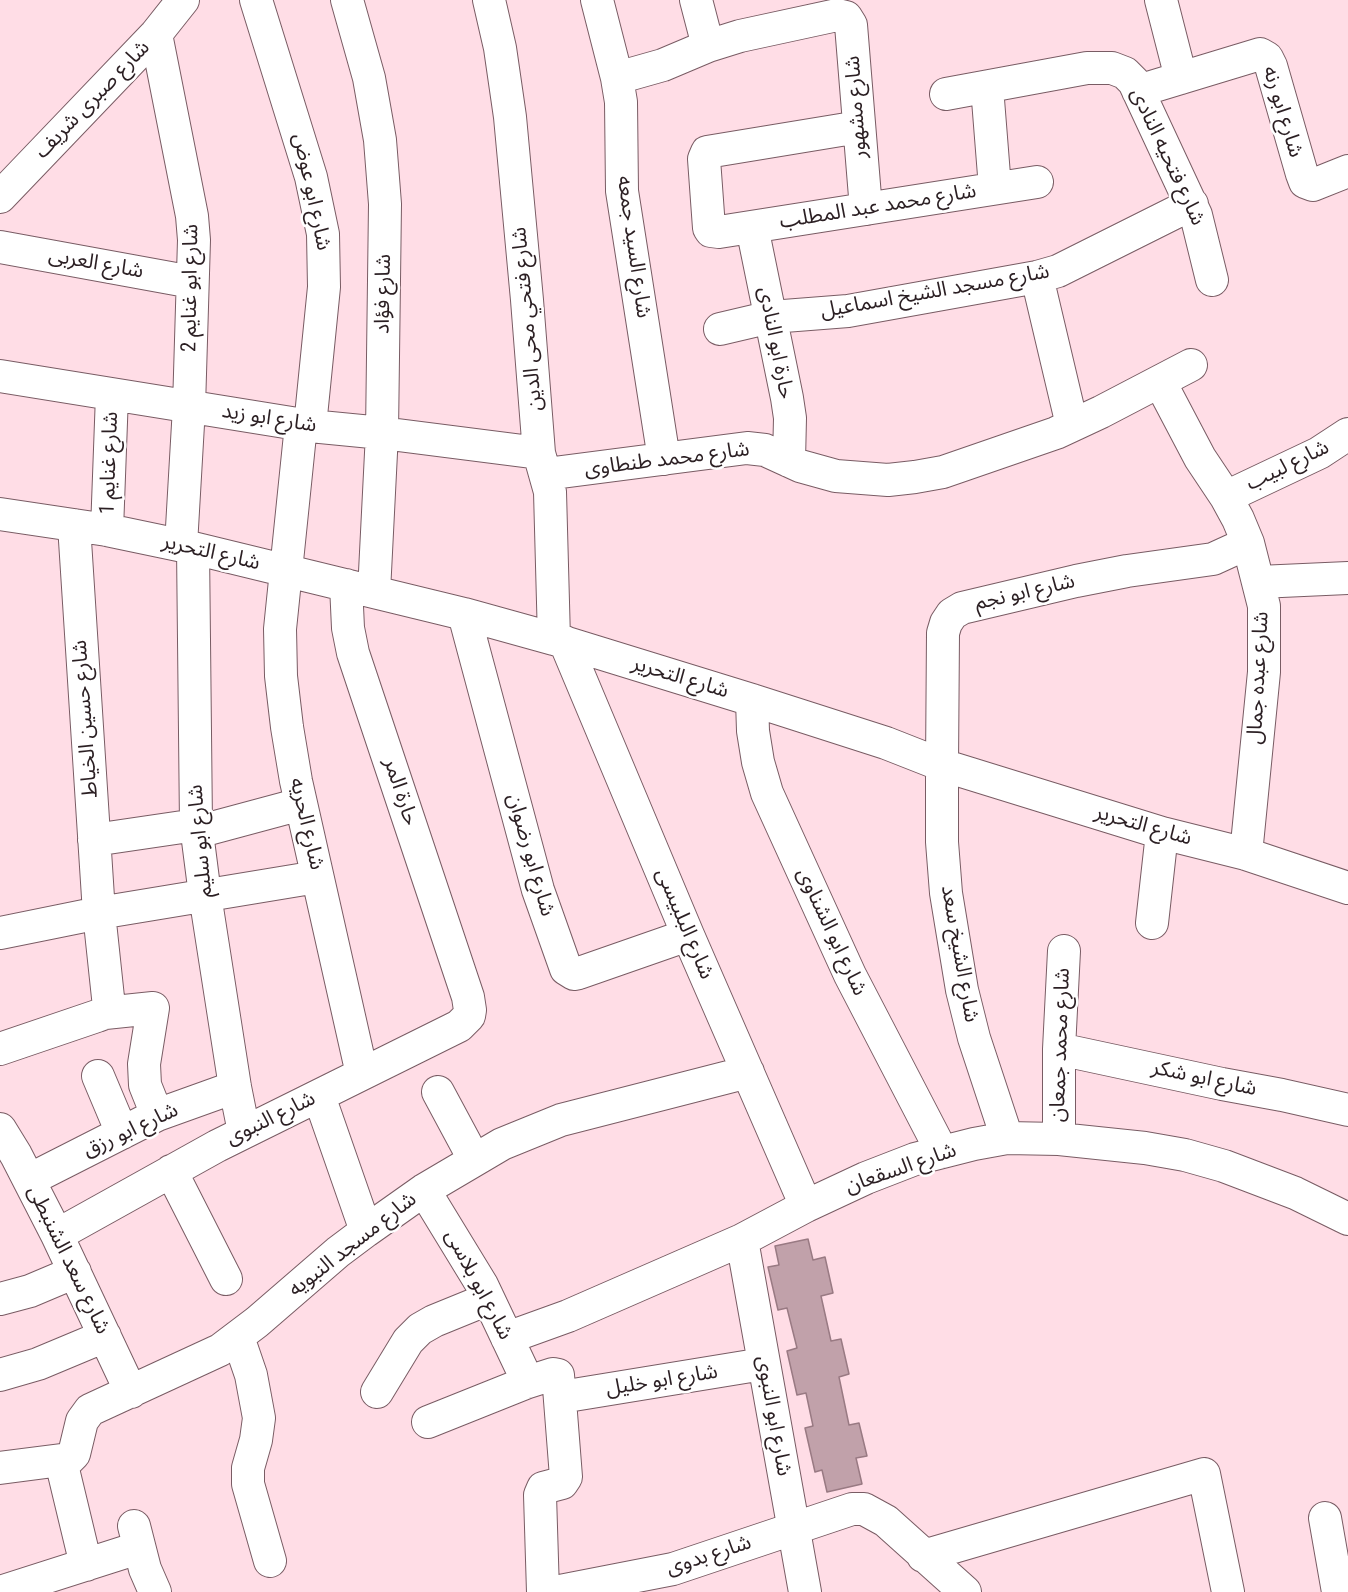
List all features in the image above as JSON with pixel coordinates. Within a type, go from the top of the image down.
[{"type":"street","name":"شارع صبرى شريف","points":[[0,197],[156,34],[183,0]]},
{"type":"street","name":"شارع ابو عوض","points":[[256,0],[312,177],[323,234],[324,287],[287,570]]},
{"type":"street","name":"شارع فؤاد","points":[[347,0],[369,78],[381,151],[385,204],[382,433],[360,588]]},
{"type":"street","name":"شارع فتحي محى الدين","points":[[489,0],[500,48],[510,117],[542,464],[550,492],[559,640]]},
{"type":"street","name":"شارع السيد جمعه","points":[[597,0],[621,102],[622,191],[664,459]]},
{"type":"street","points":[[696,0],[708,46]]},
{"type":"street","points":[[1161,0],[1181,78]]},
{"type":"street","points":[[617,78],[663,65],[802,11]]},
{"type":"street","name":"شارع مشهور","points":[[802,11],[846,16],[851,26],[866,209]]},
{"type":"street","name":"شارع ابو غنايم 2","points":[[156,34],[192,216],[194,240],[187,546]]},
{"type":"street","name":"شارع ابو رنه","points":[[1138,91],[1260,54],[1267,58],[1271,66],[1305,182],[1313,185],[1348,171]]},
{"type":"street","name":"شارع فتحيه النادى","points":[[946,94],[1087,68],[1104,68],[1125,73],[1134,82],[1192,204],[1200,226],[1212,280]]},
{"type":"street","points":[[987,87],[995,188]]},
{"type":"street","name":"شارع محمد عبد المطلب","points":[[859,127],[707,152],[704,159],[711,231],[719,232],[1037,182]]},
{"type":"street","name":"شارع مسجد الشيخ اسماعيل","points":[[720,329],[771,317],[848,311],[1037,278],[1058,271],[1192,204]]},
{"type":"street","name":"حارة ابو النادى","points":[[752,227],[788,408],[789,461]]},
{"type":"street","name":"شارع العربى","points":[[0,247],[192,282]]},
{"type":"street","points":[[1037,278],[1072,425]]},
{"type":"street","name":"شارع محمد طنطاوى","points":[[542,464],[664,459],[747,448],[765,450],[817,472],[836,476],[888,480],[915,477],[943,472],[1033,442],[1101,412],[1191,365]]},
{"type":"street","name":"شارع ابو زيد","points":[[0,376],[305,426],[382,433],[542,464]]},
{"type":"street","name":"شارع عبده جمال","points":[[1160,382],[1200,458],[1226,497],[1248,543],[1264,606],[1264,672],[1246,854]]},
{"type":"street","name":"شارع غنايم 1","points":[[107,530],[112,395]]},
{"type":"street","name":"شارع لبيب","points":[[1226,497],[1318,453],[1348,434]]},
{"type":"street","name":"شارع التحرير","points":[[0,514],[107,530],[187,546],[464,614],[559,640],[886,743],[942,765],[1162,833],[1246,854],[1348,888]]},
{"type":"street","name":"شارع حسين الخياط","points":[[74,525],[99,914],[110,1000],[105,1013]]},
{"type":"street","name":"شارع ابو نجم","points":[[942,765],[943,633],[952,614],[962,608],[1053,586],[1127,571],[1213,560],[1248,543]]},
{"type":"street","name":"شارع ابو سليم","points":[[187,546],[197,828],[205,895],[244,1132]]},
{"type":"street","name":"شارع الحريه","points":[[287,570],[282,605],[280,653],[288,736],[301,804],[362,1074]]},
{"type":"street","points":[[1259,582],[1348,578]]},
{"type":"street","name":"حارة المر","points":[[360,588],[348,628],[353,653],[468,997]]},
{"type":"street","name":"شارع ابو رضوان","points":[[464,614],[538,890],[566,969],[574,974],[579,973],[688,935]]},
{"type":"street","name":"شارع البلبيسى","points":[[559,640],[806,1206]]},
{"type":"street","name":"شارع ابو الشناوى","points":[[752,700],[753,731],[758,762],[767,793],[850,975],[942,1152]]},
{"type":"street","name":"شارع الشيخ سعد","points":[[942,765],[942,842],[953,942],[962,990],[975,1038],[1007,1138]]},
{"type":"street","points":[[94,840],[197,828],[301,804]]},
{"type":"street","points":[[1152,923],[1162,833]]},
{"type":"street","points":[[0,933],[317,877]]},
{"type":"street","name":"شارع محمد جمعان","points":[[1059,1139],[1059,1049],[1064,951]]},
{"type":"street","name":"شارع النبوى","points":[[57,1235],[244,1132],[465,1022],[470,1010],[468,997]]},
{"type":"street","points":[[0,1049],[105,1013],[153,1008],[144,1064],[145,1085],[157,1115]]},
{"type":"street","name":"شارع ابو شكر","points":[[1059,1049],[1348,1110]]},
{"type":"street","name":"شارع مسجد النبويه","points":[[61,1461],[69,1459],[74,1454],[85,1415],[90,1410],[220,1350],[338,1252],[424,1190],[474,1159],[501,1144],[561,1120],[748,1072]]},
{"type":"street","points":[[98,1076],[122,1133]]},
{"type":"street","name":"شارع ابو رزق","points":[[11,1156],[122,1133],[157,1115],[235,1087]]},
{"type":"street","points":[[438,1092],[474,1159]]},
{"type":"street","points":[[318,1096],[366,1231]]},
{"type":"street","name":"شارع السقعان","points":[[507,1338],[591,1306],[742,1240],[806,1206],[867,1178],[915,1159],[1007,1138],[1059,1139],[1145,1148],[1195,1157],[1295,1193],[1348,1219]]},
{"type":"street","name":"شارع سعد الشنبطى","points":[[11,1156],[57,1235],[131,1392]]},
{"type":"street","points":[[171,1171],[226,1279]]},
{"type":"street","name":"شارع ابو بلاسى","points":[[424,1190],[454,1237],[488,1299],[528,1382]]},
{"type":"street","name":"شارع ابو النبوى","points":[[742,1240],[805,1592]]},
{"type":"street","points":[[0,1299],[30,1291],[75,1272]]},
{"type":"street","points":[[377,1392],[408,1341],[420,1329],[488,1299]]},
{"type":"street","points":[[0,1375],[38,1364],[105,1336]]},
{"type":"street","points":[[238,1337],[253,1382],[259,1418],[248,1468],[248,1484],[270,1561]]},
{"type":"street","name":"شارع ابو خليل","points":[[528,1382],[556,1374],[560,1387],[764,1364]]},
{"type":"street","points":[[428,1422],[528,1382]]},
{"type":"street","points":[[543,1592],[540,1495],[543,1488],[562,1484],[566,1477],[560,1387]]},
{"type":"street","points":[[0,1468],[61,1461],[86,1565]]},
{"type":"street","points":[[923,1556],[1204,1474],[1228,1592]]},
{"type":"street","name":"شارع بدوى","points":[[555,1592],[674,1581],[792,1529],[852,1509],[864,1509],[886,1521],[923,1556]]},
{"type":"street","points":[[1325,1518],[1338,1592]]},
{"type":"street","points":[[0,1592],[86,1565],[136,1537],[149,1581],[155,1592]]},
{"type":"street","points":[[923,1556],[965,1592]]},
{"type":"building","points":[[808,1239],[813,1260],[825,1257],[833,1293],[821,1296],[831,1341],[841,1339],[849,1374],[839,1377],[849,1425],[859,1423],[867,1456],[856,1458],[862,1484],[827,1492],[822,1470],[815,1472],[805,1428],[813,1426],[806,1393],[797,1395],[787,1351],[797,1348],[787,1308],[778,1310],[768,1267],[779,1265],[775,1246]]}]
